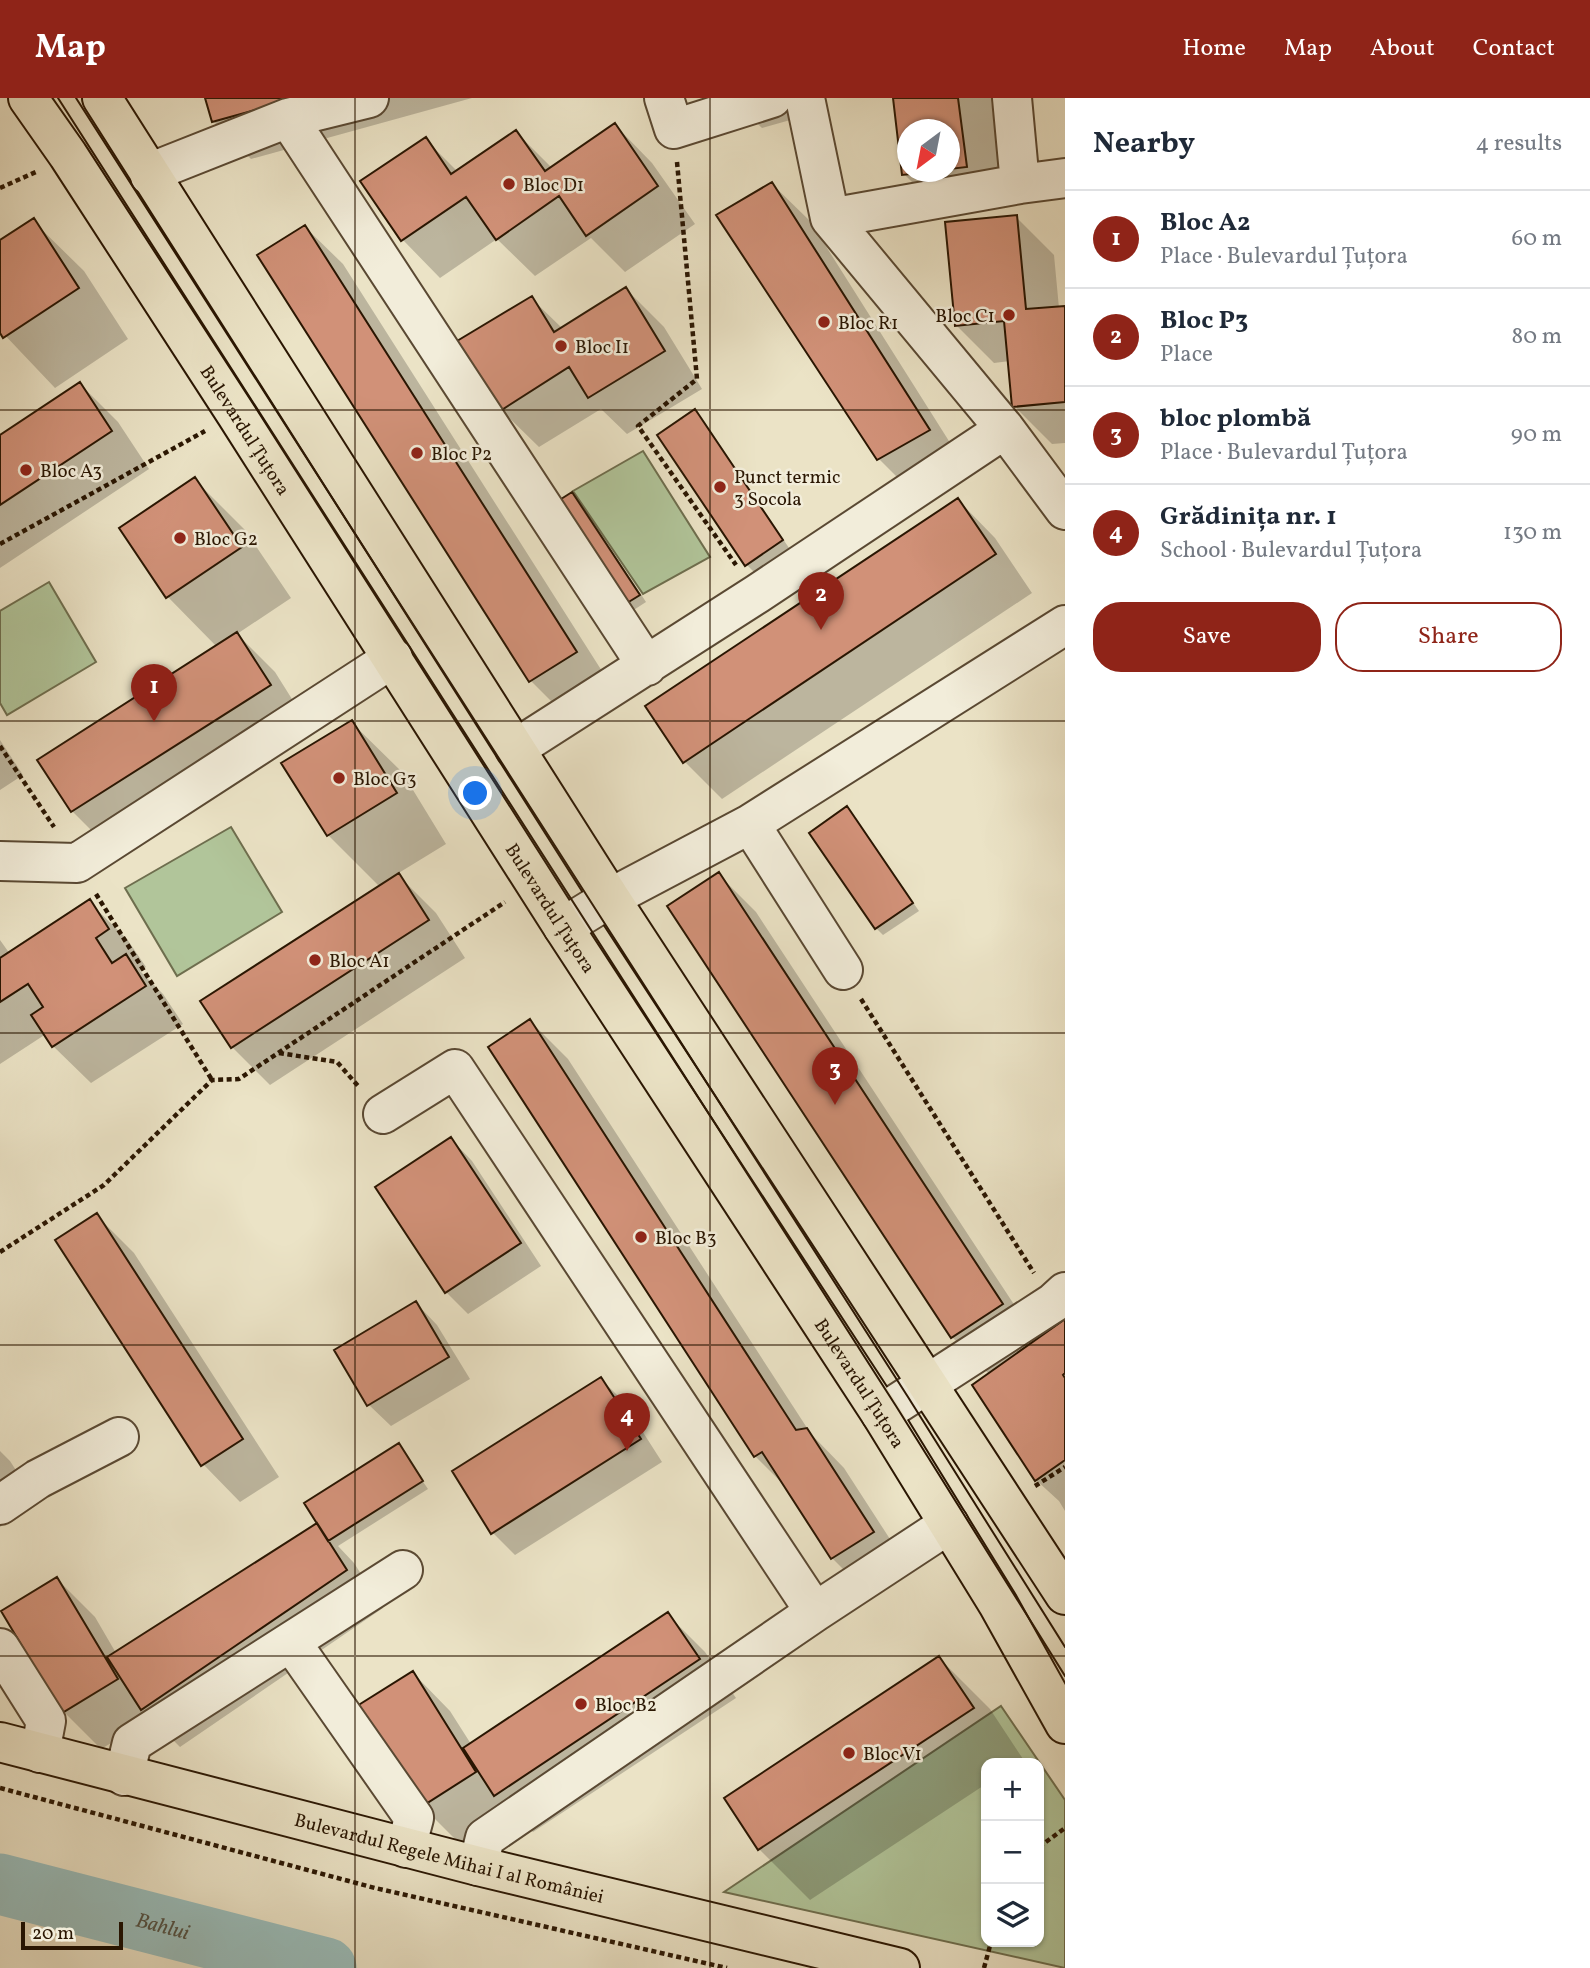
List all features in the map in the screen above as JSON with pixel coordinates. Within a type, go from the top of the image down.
[{"type":"main road","name":"Bulevardul Țuțora","points":[[27,98],[68,155],[563,927],[881,1414],[998,1604],[1065,1724]]},
{"type":"main road","points":[[102,98],[610,898],[1065,1595]]},
{"type":"main road","name":"Bulevardul Regele Mihai I al României","points":[[0,1742],[406,1848],[900,1968]]},
{"type":"street","points":[[150,176],[164,167],[288,118],[369,98]]},
{"type":"street","points":[[669,113],[772,98]]},
{"type":"street","points":[[805,98],[830,218],[1005,429],[1065,510]]},
{"type":"street","points":[[1012,98],[1020,184]]},
{"type":"street","points":[[288,118],[647,666]]},
{"type":"street","points":[[830,218],[1065,178]]},
{"type":"street","points":[[515,749],[647,666],[1005,429]]},
{"type":"street","points":[[563,927],[610,898],[750,824],[1065,625]]},
{"type":"street","points":[[0,861],[77,863],[393,658]]},
{"type":"street","points":[[750,824],[843,970]]},
{"type":"street","points":[[383,1114],[455,1069],[815,1612]]},
{"type":"street","points":[[881,1414],[1059,1298]]},
{"type":"street","points":[[0,1505],[38,1479],[119,1437]]},
{"type":"street","points":[[478,1866],[485,1838],[815,1612],[949,1524]]},
{"type":"street","points":[[124,1776],[132,1743],[403,1570]]},
{"type":"street","points":[[292,1642],[414,1818],[406,1848]]},
{"type":"street","points":[[0,1648],[46,1721],[40,1753]]},
{"type":"path","points":[[669,113],[697,379],[638,426],[757,594]]},
{"type":"path","points":[[0,188],[42,169]]},
{"type":"path","points":[[0,544],[236,414]]},
{"type":"path","points":[[0,746],[77,863],[212,1080]]},
{"type":"path","points":[[0,1252],[104,1185],[212,1080],[239,1079],[534,882]]},
{"type":"path","points":[[843,970],[1059,1298]]},
{"type":"path","points":[[279,1053],[337,1062],[383,1114]]},
{"type":"path","points":[[0,1788],[375,1888],[727,1968]]},
{"type":"path","points":[[1044,1843],[1065,1828]]},
{"type":"path","points":[[984,1968],[990,1947]]},
{"type":"green space","points":[[643,451],[710,557],[643,594],[573,491]]},
{"type":"green space","points":[[49,582],[96,662],[7,715],[0,703],[0,611]]},
{"type":"green space","points":[[231,827],[282,912],[177,976],[125,888]]},
{"type":"green space","points":[[1001,1706],[1036,1758],[981,1758],[981,1947],[1044,1947],[1044,1769],[1065,1800],[1065,1968],[724,1892]]},
{"type":"building","points":[[205,98],[299,98],[212,122]]},
{"type":"building","points":[[893,98],[958,98],[967,167],[960,168],[960,119],[897,119],[897,132]]},
{"type":"building","name":"Bloc D1","points":[[615,123],[658,186],[586,236],[559,196],[496,240],[466,197],[401,241],[360,181],[426,137],[451,174],[516,130],[545,171]]},
{"type":"building","name":"Bloc R1","points":[[772,182],[930,430],[877,460],[716,215]]},
{"type":"building","name":"Bloc C1","points":[[1017,215],[1026,309],[1065,306],[1065,402],[1012,407],[1004,321],[955,326],[945,222]]},
{"type":"building","points":[[34,218],[79,288],[3,338],[0,333],[0,240]]},
{"type":"building","name":"Bloc P2","points":[[305,225],[577,652],[529,682],[257,255]]},
{"type":"building","name":"Bloc I1","points":[[626,287],[665,351],[588,398],[569,367],[500,411],[457,341],[532,296],[554,332]]},
{"type":"building","name":"Bloc A3","points":[[80,382],[112,431],[0,505],[0,435]]},
{"type":"building","name":"Punct termic 3 Socola","points":[[695,409],[783,540],[745,566],[657,435]]},
{"type":"building","name":"Bloc G2","points":[[195,477],[242,547],[166,598],[119,528]]},
{"type":"building","points":[[572,492],[640,595],[614,611],[547,508]]},
{"type":"building","points":[[958,498],[996,554],[683,763],[645,706]]},
{"type":"building","points":[[237,632],[271,685],[71,812],[37,760]]},
{"type":"building","name":"Bloc G3","points":[[352,720],[397,793],[327,836],[281,763]]},
{"type":"building","points":[[847,806],[913,903],[875,929],[809,833]]},
{"type":"building","points":[[719,872],[1003,1304],[951,1338],[667,906]]},
{"type":"building","name":"Bloc A1","points":[[399,873],[429,920],[231,1048],[200,1001]]},
{"type":"building","points":[[90,899],[109,929],[96,938],[112,963],[126,954],[146,986],[52,1047],[31,1015],[43,1007],[28,984],[0,1002],[0,958]]},
{"type":"building","name":"Bloc B3","points":[[530,1019],[796,1430],[807,1428],[874,1532],[831,1559],[762,1452],[754,1457],[488,1047]]},
{"type":"building","points":[[451,1137],[521,1243],[445,1293],[375,1187]]},
{"type":"building","points":[[97,1213],[243,1439],[201,1466],[55,1240]]},
{"type":"building","points":[[416,1301],[449,1357],[367,1406],[334,1350]]},
{"type":"building","points":[[1065,1319],[1065,1460],[1035,1481],[972,1385]]},
{"type":"building","points":[[601,1377],[641,1439],[491,1534],[452,1471]]},
{"type":"building","points":[[399,1443],[423,1481],[328,1541],[304,1503]]},
{"type":"building","points":[[317,1523],[347,1570],[141,1710],[107,1657]]},
{"type":"building","points":[[57,1577],[118,1679],[62,1713],[1,1611]]},
{"type":"building","name":"Bloc B2","points":[[668,1612],[700,1659],[494,1796],[463,1748]]},
{"type":"building","name":"Bloc V1","points":[[939,1656],[974,1708],[758,1850],[724,1798]]},
{"type":"building","points":[[413,1671],[476,1772],[421,1807],[357,1706]]},
{"type":"waterway","name":"Bahlui","points":[[0,1884],[326,1968]]},
{"type":"tram line","points":[[58,98],[896,1406],[1065,1676]]},
{"type":"tram line","points":[[76,98],[908,1397],[1065,1647]]},
{"type":"place","name":"Bloc D1","points":[[509,184]]},
{"type":"place","name":"Bloc C1","points":[[1009,315]]},
{"type":"place","name":"Bloc R1","points":[[824,322]]},
{"type":"place","name":"Bloc I1","points":[[561,346]]},
{"type":"place","name":"Bloc P2","points":[[417,453]]},
{"type":"place","name":"Bloc A3","points":[[26,470]]},
{"type":"place","name":"Punct termic 3 Socola","points":[[720,487]]},
{"type":"place","name":"Bloc G2","points":[[180,538]]},
{"type":"place","name":"Bloc P3","points":[[821,630]]},
{"type":"place","name":"Bloc A2","points":[[154,722]]},
{"type":"place","name":"Bloc G3","points":[[339,778]]},
{"type":"place","name":"Bloc A1","points":[[315,960]]},
{"type":"place","name":"bloc plombă","points":[[835,1105]]},
{"type":"place","name":"Bloc B3","points":[[641,1237]]},
{"type":"place","name":"Grădinița nr. 1","points":[[627,1451]]},
{"type":"place","name":"Bloc B2","points":[[581,1704]]},
{"type":"place","name":"Bloc V1","points":[[849,1753]]}]
